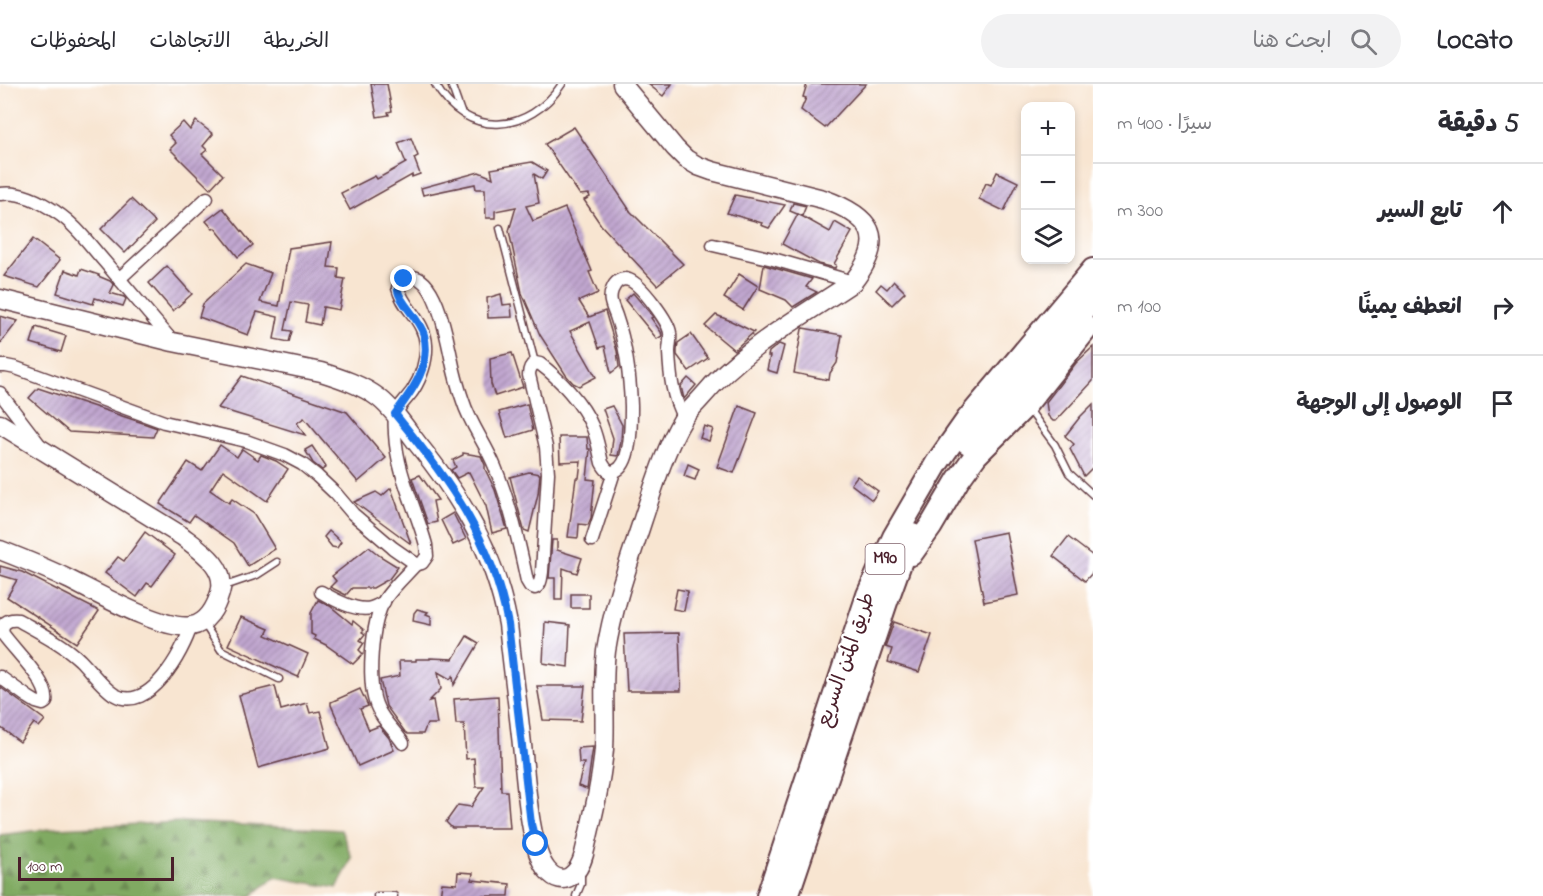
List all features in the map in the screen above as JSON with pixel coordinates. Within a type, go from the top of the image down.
[{"type":"highway","name":"طريق المتن السريع","points":[[768,896],[868,596],[894,537],[937,463],[968,419],[1093,270]]},
{"type":"highway","name":"طريق المتن السريع","points":[[787,896],[904,552],[919,520],[942,480],[973,436],[1093,299]]},
{"type":"highway","points":[[896,575],[931,526],[958,480],[976,455],[1024,407],[1093,320]]},
{"type":"street","points":[[0,298],[173,342],[330,375],[367,390],[395,414],[441,472],[461,502],[475,527],[503,597],[531,824],[543,864],[553,876],[567,878],[574,875],[581,863],[602,766],[604,676],[611,626],[655,484],[671,444],[684,418],[705,393],[742,357],[853,282],[864,268],[871,253],[872,242],[869,228],[852,211],[823,199],[731,177],[698,166],[686,159],[622,84]]},
{"type":"street","points":[[0,194],[29,197],[58,213],[73,226],[173,342]]},
{"type":"street","points":[[119,279],[207,198]]},
{"type":"street","points":[[713,245],[853,282]]},
{"type":"street","points":[[403,743],[377,708],[371,680],[375,627],[384,602],[416,564],[425,560],[427,551],[398,462],[396,448],[395,414],[417,383],[426,352],[424,333],[398,288],[401,282],[412,276],[420,280],[428,287],[439,310],[463,404],[501,482],[530,586],[534,588],[539,585],[542,572],[548,473],[546,447],[529,375],[529,370],[535,363],[545,368],[576,401],[592,425],[604,468],[614,472]]},
{"type":"street","points":[[592,540],[614,472],[619,469],[626,456],[630,442],[628,368],[620,328],[610,301],[614,286],[622,279],[626,278],[641,287],[667,324],[670,331],[670,378],[676,401],[684,418]]},
{"type":"street","points":[[0,366],[16,368],[164,422],[246,441],[285,455],[302,464],[336,494],[368,528],[416,564]]},
{"type":"street","points":[[0,393],[45,452]]},
{"type":"street","points":[[0,424],[182,536],[216,566],[222,587],[218,601],[197,624],[170,668],[146,694],[137,698],[129,699],[114,695],[63,646],[18,620],[12,619],[6,620],[1,630],[41,684],[46,694],[46,702],[43,704],[36,702],[0,677]]},
{"type":"street","points":[[0,550],[66,578],[134,611],[175,626],[197,624]]},
{"type":"street","points":[[321,592],[337,602],[362,609],[384,602]]},
{"type":"lane","points":[[435,84],[461,112],[475,120],[492,124],[508,124],[537,111],[552,98],[562,84]]},
{"type":"lane","points":[[451,84],[461,112]]},
{"type":"lane","points":[[500,228],[535,363]]},
{"type":"lane","points":[[1024,407],[1033,415],[1055,445],[1069,473],[1093,495]]},
{"type":"lane","points":[[222,587],[257,575],[277,562]]},
{"type":"lane","points":[[197,624],[221,650],[279,679]]},
{"type":"lane","points":[[576,896],[581,884],[581,863]]},
{"type":"lane","points":[[377,896],[394,896]]},
{"type":"green space","points":[[182,822],[341,830],[352,858],[337,888],[275,877],[251,896],[0,896],[0,835],[57,828]]},
{"type":"building","points":[[371,84],[387,84],[392,111],[388,112],[389,115],[377,117]]},
{"type":"building","points":[[648,84],[672,84],[663,96]]},
{"type":"building","points":[[807,84],[866,84],[825,128],[801,110],[806,98],[803,97]]},
{"type":"building","points":[[196,121],[213,134],[203,146],[207,150],[202,154],[223,175],[210,189],[170,149],[176,143],[169,135],[183,122],[190,130]]},
{"type":"building","points":[[574,127],[629,209],[627,208],[683,264],[657,285],[601,225],[584,200],[590,197],[589,194],[580,195],[545,144]]},
{"type":"building","points":[[411,138],[418,156],[414,158],[420,174],[412,177],[412,175],[350,210],[341,193],[375,176],[377,179],[406,163],[398,143]]},
{"type":"building","points":[[532,162],[547,171],[542,179],[534,174],[539,203],[526,206],[533,221],[565,208],[592,271],[589,272],[598,293],[579,301],[589,317],[605,311],[617,351],[619,367],[611,373],[605,346],[599,348],[590,322],[570,331],[596,377],[579,386],[566,375],[540,335],[522,293],[509,231],[516,207],[495,211],[495,218],[486,218],[485,189],[476,189],[475,184],[423,195],[421,188],[479,172],[493,178],[491,169]]},
{"type":"building","points":[[997,172],[1018,182],[1004,211],[979,199],[986,183],[991,185]]},
{"type":"building","points":[[735,195],[785,205],[769,228],[761,225],[762,223],[727,213]]},
{"type":"building","points":[[131,199],[155,222],[125,253],[101,229]]},
{"type":"building","points":[[793,203],[806,206],[802,216],[790,211]]},
{"type":"building","points":[[223,208],[253,245],[238,257],[215,228],[213,229],[206,221]]},
{"type":"building","points":[[798,214],[830,232],[835,222],[852,232],[834,264],[835,268],[819,264],[782,244]]},
{"type":"building","points":[[33,239],[60,260],[39,287],[4,276]]},
{"type":"building","points":[[332,242],[328,267],[339,268],[338,278],[345,279],[339,310],[323,307],[320,325],[305,322],[308,305],[291,302],[285,330],[292,331],[289,342],[274,339],[278,317],[257,312],[248,335],[199,317],[203,304],[246,264],[271,273],[260,302],[279,306],[289,248]]},
{"type":"building","points":[[764,265],[812,279],[806,287],[817,292],[793,307],[786,300],[760,289]]},
{"type":"building","points":[[167,266],[192,294],[173,311],[149,283]]},
{"type":"building","points":[[81,269],[110,281],[114,285],[110,293],[126,299],[123,306],[95,298],[93,304],[57,293],[65,270],[79,275]]},
{"type":"building","points":[[739,274],[758,286],[743,310],[724,298]]},
{"type":"building","points":[[894,281],[905,292],[892,305],[876,290],[881,284],[887,289]]},
{"type":"building","points":[[633,293],[653,317],[651,318],[661,332],[662,336],[657,339],[625,300]]},
{"type":"building","points":[[501,294],[503,305],[511,304],[512,317],[488,318],[487,298]]},
{"type":"building","points":[[716,315],[754,332],[734,350],[705,326]]},
{"type":"building","points":[[0,316],[18,321],[0,344]]},
{"type":"building","points":[[36,327],[66,336],[61,352],[31,343]]},
{"type":"building","points":[[803,328],[842,335],[837,363],[830,373],[829,380],[794,373]]},
{"type":"building","points":[[691,334],[708,358],[689,371],[677,355],[677,350],[678,343]]},
{"type":"building","points":[[779,344],[784,346],[777,373],[767,370],[769,352]]},
{"type":"building","points":[[1093,347],[1093,381],[1056,421],[1053,421],[1048,416],[1046,402],[1076,363]]},
{"type":"building","points":[[512,353],[523,387],[495,396],[491,384],[490,358]]},
{"type":"building","points":[[242,376],[347,412],[386,458],[358,482],[304,418],[297,423],[305,435],[218,408]]},
{"type":"building","points":[[688,378],[696,385],[684,399],[681,386]]},
{"type":"building","points":[[38,388],[157,428],[153,437],[69,432],[29,398]]},
{"type":"building","points":[[527,404],[533,430],[507,438],[499,412]]},
{"type":"building","points":[[1093,404],[1093,467],[1084,476],[1070,449],[1074,444],[1065,436]]},
{"type":"building","points":[[612,406],[622,425],[618,456],[611,455],[613,438],[603,409]]},
{"type":"building","points":[[739,406],[757,413],[734,473],[717,467]]},
{"type":"building","points":[[704,426],[713,429],[709,441],[700,438]]},
{"type":"building","points":[[559,437],[587,437],[588,449],[590,449],[587,479],[595,480],[591,518],[588,525],[579,524],[578,538],[568,537],[576,478],[579,478],[581,461],[560,462]]},
{"type":"building","points":[[220,445],[237,457],[242,449],[258,460],[261,455],[288,469],[267,501],[223,470],[210,490],[229,503],[232,499],[254,514],[275,549],[248,566],[234,543],[194,515],[189,522],[160,504],[188,462],[202,471]]},
{"type":"building","points":[[312,446],[326,467],[322,470],[313,463],[305,450]]},
{"type":"building","points":[[463,453],[481,456],[507,529],[492,533],[486,506],[469,472],[457,478],[451,470],[456,467],[453,460]]},
{"type":"building","points":[[688,464],[699,469],[695,480],[684,476]]},
{"type":"building","points":[[529,472],[540,474],[529,532],[524,530],[510,477]]},
{"type":"building","points":[[420,475],[438,500],[433,501],[437,522],[428,524],[412,478]]},
{"type":"building","points":[[857,476],[878,491],[872,500],[851,484]]},
{"type":"building","points":[[391,488],[411,544],[354,502],[376,492],[382,496]]},
{"type":"building","points":[[453,513],[466,539],[453,545],[441,520]]},
{"type":"building","points":[[329,531],[341,542],[337,548],[332,547],[324,537]]},
{"type":"building","points":[[145,532],[175,555],[152,586],[147,583],[137,597],[105,573],[118,557],[124,561]]},
{"type":"building","points":[[1006,532],[1018,595],[984,602],[972,539]]},
{"type":"building","points":[[1068,537],[1093,556],[1093,572],[1085,581],[1053,556]]},
{"type":"building","points":[[552,540],[557,540],[557,550],[582,558],[577,573],[563,568],[562,600],[555,600],[555,578],[549,578]]},
{"type":"building","points":[[369,547],[398,567],[389,579],[373,588],[352,588],[346,595],[330,587],[336,581],[332,576]]},
{"type":"building","points":[[0,566],[22,572],[99,611],[77,643],[7,597],[17,580],[0,575]]},
{"type":"building","points":[[677,589],[688,591],[684,611],[673,609]]},
{"type":"building","points":[[571,594],[589,594],[589,608],[571,608]]},
{"type":"building","points":[[318,600],[364,630],[362,632],[365,634],[360,640],[364,643],[359,650],[363,654],[353,664],[314,639],[315,636],[311,634],[311,613]]},
{"type":"building","points":[[417,609],[428,612],[426,614],[431,616],[431,625],[413,621]]},
{"type":"building","points":[[241,617],[269,629],[266,635],[308,654],[298,677],[228,645]]},
{"type":"building","points":[[545,622],[570,625],[568,667],[543,663]]},
{"type":"building","points":[[894,622],[932,635],[919,672],[888,662],[892,649],[885,647]]},
{"type":"building","points":[[679,633],[681,691],[627,691],[624,634]]},
{"type":"building","points":[[467,636],[479,643],[454,685],[453,676],[450,679],[438,672],[441,689],[429,701],[433,700],[437,724],[427,724],[423,734],[408,734],[386,706],[380,680],[400,676],[399,661],[430,658],[453,659]]},
{"type":"building","points":[[275,686],[281,710],[307,703],[310,713],[320,711],[330,748],[258,768],[239,695]]},
{"type":"building","points":[[537,686],[585,686],[581,721],[543,720]]},
{"type":"building","points":[[0,687],[45,720],[39,727],[34,723],[20,742],[0,727]]},
{"type":"building","points":[[360,689],[368,706],[360,709],[369,730],[379,726],[389,738],[394,750],[358,766],[331,702]]},
{"type":"building","points":[[498,696],[501,791],[507,791],[510,828],[452,828],[446,822],[458,805],[471,807],[484,787],[476,787],[474,758],[466,759],[464,724],[456,724],[454,699]]},
{"type":"building","points":[[593,747],[587,789],[578,786],[584,763],[579,763],[578,748]]},
{"type":"building","points":[[458,872],[473,873],[472,880],[510,884],[509,896],[440,896],[442,883],[457,884]]},
{"type":"route","points":[[404,279],[399,285],[399,293],[418,320],[424,333],[426,346],[420,376],[395,414],[441,472],[461,502],[475,527],[503,597],[531,824],[536,844]]}]
